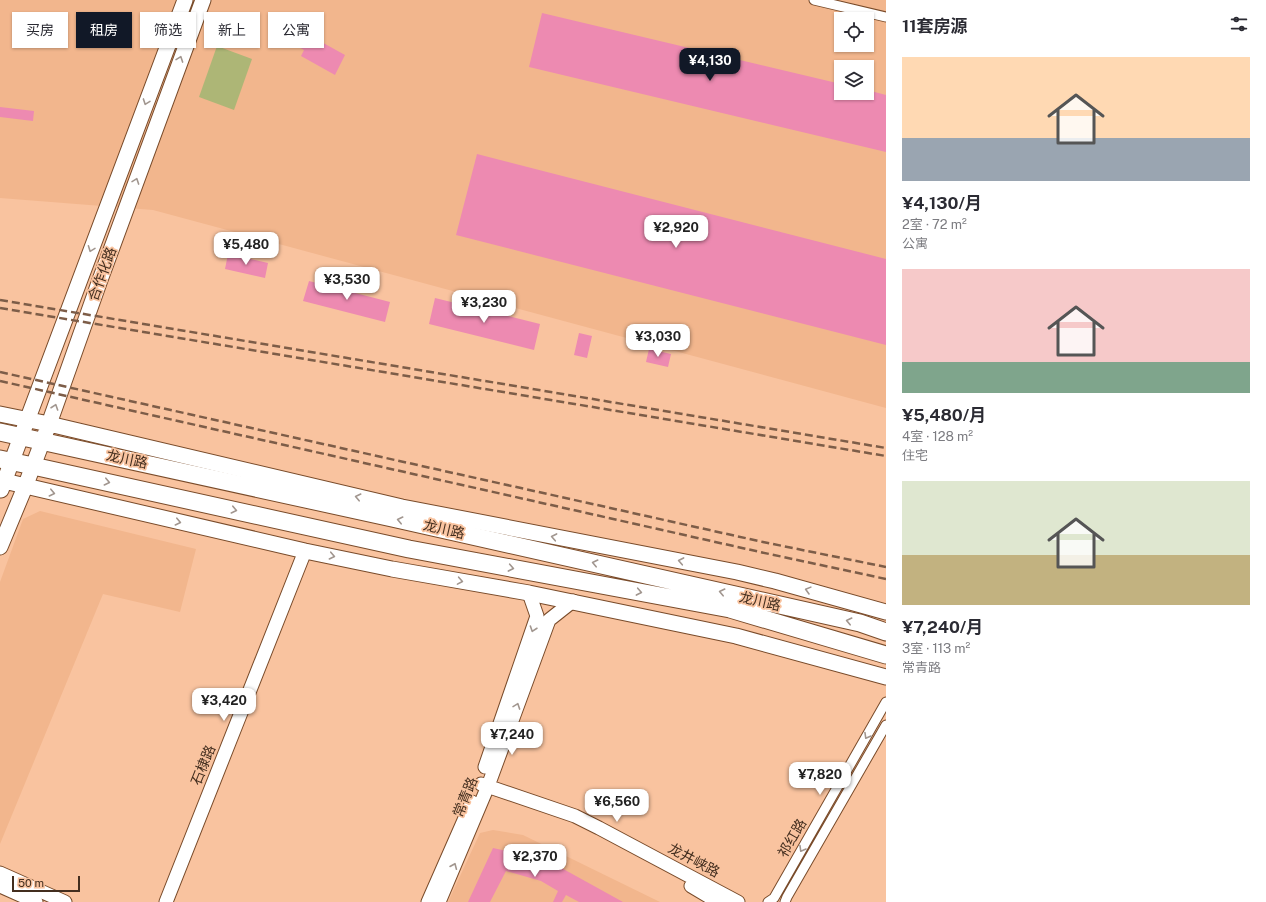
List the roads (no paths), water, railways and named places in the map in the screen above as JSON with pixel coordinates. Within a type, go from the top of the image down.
[{"type":"highway","name":"龙川路","points":[[0,432],[860,623],[886,632]]},
{"type":"highway","name":"龙川路","points":[[6,460],[409,549],[730,610],[886,655]]},
{"type":"main road","name":"合作化路","points":[[1,484],[6,460],[21,437],[184,0]]},
{"type":"main road","name":"合作化路","points":[[0,547],[43,441],[203,0]]},
{"type":"main road","name":"龙川路","points":[[0,414],[49,424],[402,507],[737,572],[886,612]]},
{"type":"main road","points":[[1,484],[25,487],[392,569],[529,592],[736,636],[886,677]]},
{"type":"street","points":[[814,0],[886,17]]},
{"type":"street","name":"石棣路","points":[[166,902],[308,551]]},
{"type":"street","name":"石棣路","points":[[175,902],[308,551]]},
{"type":"street","name":"常青路","points":[[428,902],[482,789],[537,616],[529,592]]},
{"type":"street","name":"常青路","points":[[439,902],[549,620],[574,602]]},
{"type":"street","name":"祁红路","points":[[768,902],[774,898],[886,702]]},
{"type":"street","name":"祁红路","points":[[785,902],[886,725]]},
{"type":"street","name":"龙井峡路","points":[[482,789],[572,822],[605,838],[718,902]]},
{"type":"street","name":"龙井峡路","points":[[482,789],[574,816],[738,902]]},
{"type":"street","points":[[0,873],[65,902]]},
{"type":"street","points":[[0,886],[36,902]]},
{"type":"railway","points":[[0,300],[886,448]]},
{"type":"railway","points":[[0,308],[886,456]]},
{"type":"railway","points":[[0,372],[763,542],[886,567]]},
{"type":"railway","points":[[0,381],[886,579]]}]
